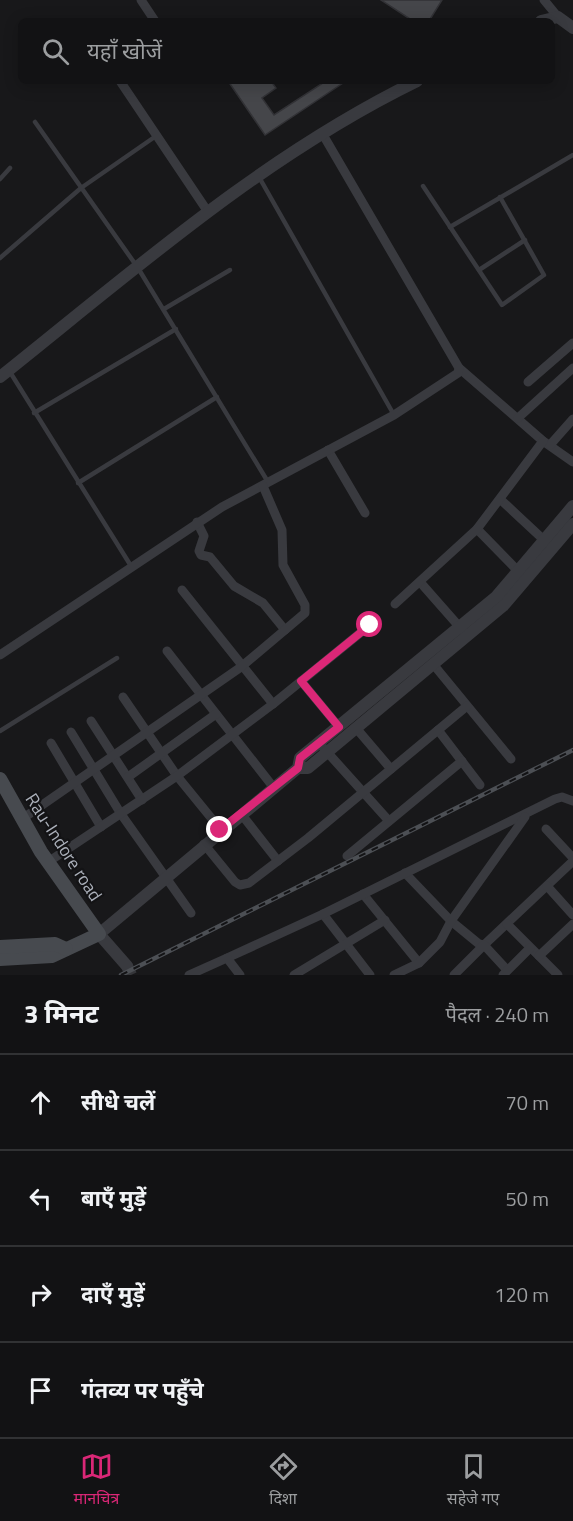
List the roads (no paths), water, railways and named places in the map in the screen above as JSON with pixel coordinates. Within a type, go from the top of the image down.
[{"type":"main road","name":"Rau-Indore road","points":[[0,779],[48,862],[99,934]]},
{"type":"main road","points":[[0,959],[52,956],[99,934]]},
{"type":"main road","points":[[0,947],[55,944],[66,949]]},
{"type":"street","points":[[141,0],[153,18]]},
{"type":"street","points":[[544,0],[558,17],[573,28]]},
{"type":"street","points":[[554,18],[558,17]]},
{"type":"street","points":[[122,84],[208,212]]},
{"type":"street","points":[[4,374],[208,212],[258,176],[322,133],[412,84]]},
{"type":"street","points":[[322,133],[459,368],[547,443],[573,462]]},
{"type":"street","points":[[528,382],[573,343]]},
{"type":"street","points":[[0,655],[197,522],[394,415],[453,377],[459,368]]},
{"type":"street","points":[[518,418],[573,368]]},
{"type":"street","points":[[395,604],[477,529],[547,443],[573,419]]},
{"type":"street","points":[[328,450],[365,513]]},
{"type":"street","points":[[22,819],[241,666],[300,619],[306,609],[283,565],[282,530],[266,485]]},
{"type":"street","points":[[501,500],[545,541]]},
{"type":"street","points":[[323,747],[356,728],[433,664],[519,572],[573,506]]},
{"type":"street","points":[[197,522],[204,536],[199,551],[201,555],[210,557],[234,586],[263,603],[285,630]]},
{"type":"street","points":[[127,966],[99,934],[220,830],[242,815],[298,768],[308,768],[339,727],[464,632],[527,580],[573,524]]},
{"type":"street","points":[[477,529],[519,572]]},
{"type":"street","points":[[420,582],[464,632]]},
{"type":"street","points":[[182,590],[273,704]]},
{"type":"street","points":[[48,862],[142,800],[232,736],[370,625]]},
{"type":"street","points":[[167,651],[274,788]]},
{"type":"street","points":[[433,664],[511,759]]},
{"type":"street","points":[[301,681],[339,727]]},
{"type":"street","points":[[123,697],[177,776],[220,830]]},
{"type":"street","points":[[204,844],[240,885],[249,884],[467,706]]},
{"type":"street","points":[[128,777],[216,714]]},
{"type":"street","points":[[91,721],[142,800]]},
{"type":"street","points":[[356,728],[391,769]]},
{"type":"street","points":[[438,730],[480,785]]},
{"type":"street","points":[[70,732],[121,814],[191,914]]},
{"type":"street","points":[[51,743],[101,827]]},
{"type":"street","points":[[323,747],[389,821]]},
{"type":"street","points":[[347,856],[462,761]]},
{"type":"street","points":[[189,975],[323,914],[555,799],[562,797],[573,801]]},
{"type":"street","points":[[242,815],[278,861]]},
{"type":"street","points":[[396,975],[419,963],[440,942],[451,921],[526,815]]},
{"type":"street","points":[[454,975],[573,860],[546,830]]},
{"type":"street","points":[[405,873],[451,921],[479,944],[484,945],[505,973],[530,948]]},
{"type":"street","points":[[547,886],[573,915]]},
{"type":"street","points":[[363,894],[419,963]]},
{"type":"street","points":[[323,914],[370,975]]},
{"type":"street","points":[[294,975],[385,920]]},
{"type":"street","points":[[507,924],[558,975]]},
{"type":"street","points":[[538,956],[573,924]]},
{"type":"street","points":[[227,958],[240,975]]},
{"type":"lane","points":[[35,122],[138,268],[217,397],[266,485]]},
{"type":"lane","points":[[0,258],[81,188],[156,136]]},
{"type":"lane","points":[[450,227],[573,155]]},
{"type":"lane","points":[[0,179],[10,168]]},
{"type":"lane","points":[[258,176],[394,415]]},
{"type":"lane","points":[[423,186],[499,303],[505,304],[544,275],[500,197]]},
{"type":"lane","points":[[479,270],[525,240]]},
{"type":"lane","points":[[164,309],[230,270]]},
{"type":"lane","points":[[34,413],[176,328]]},
{"type":"lane","points":[[4,374],[34,413],[131,566]]},
{"type":"lane","points":[[78,483],[217,397]]},
{"type":"lane","points":[[0,731],[117,658]]},
{"type":"tunnel","points":[[127,966],[131,975]]},
{"type":"railway","points":[[121,975],[573,750]]}]
